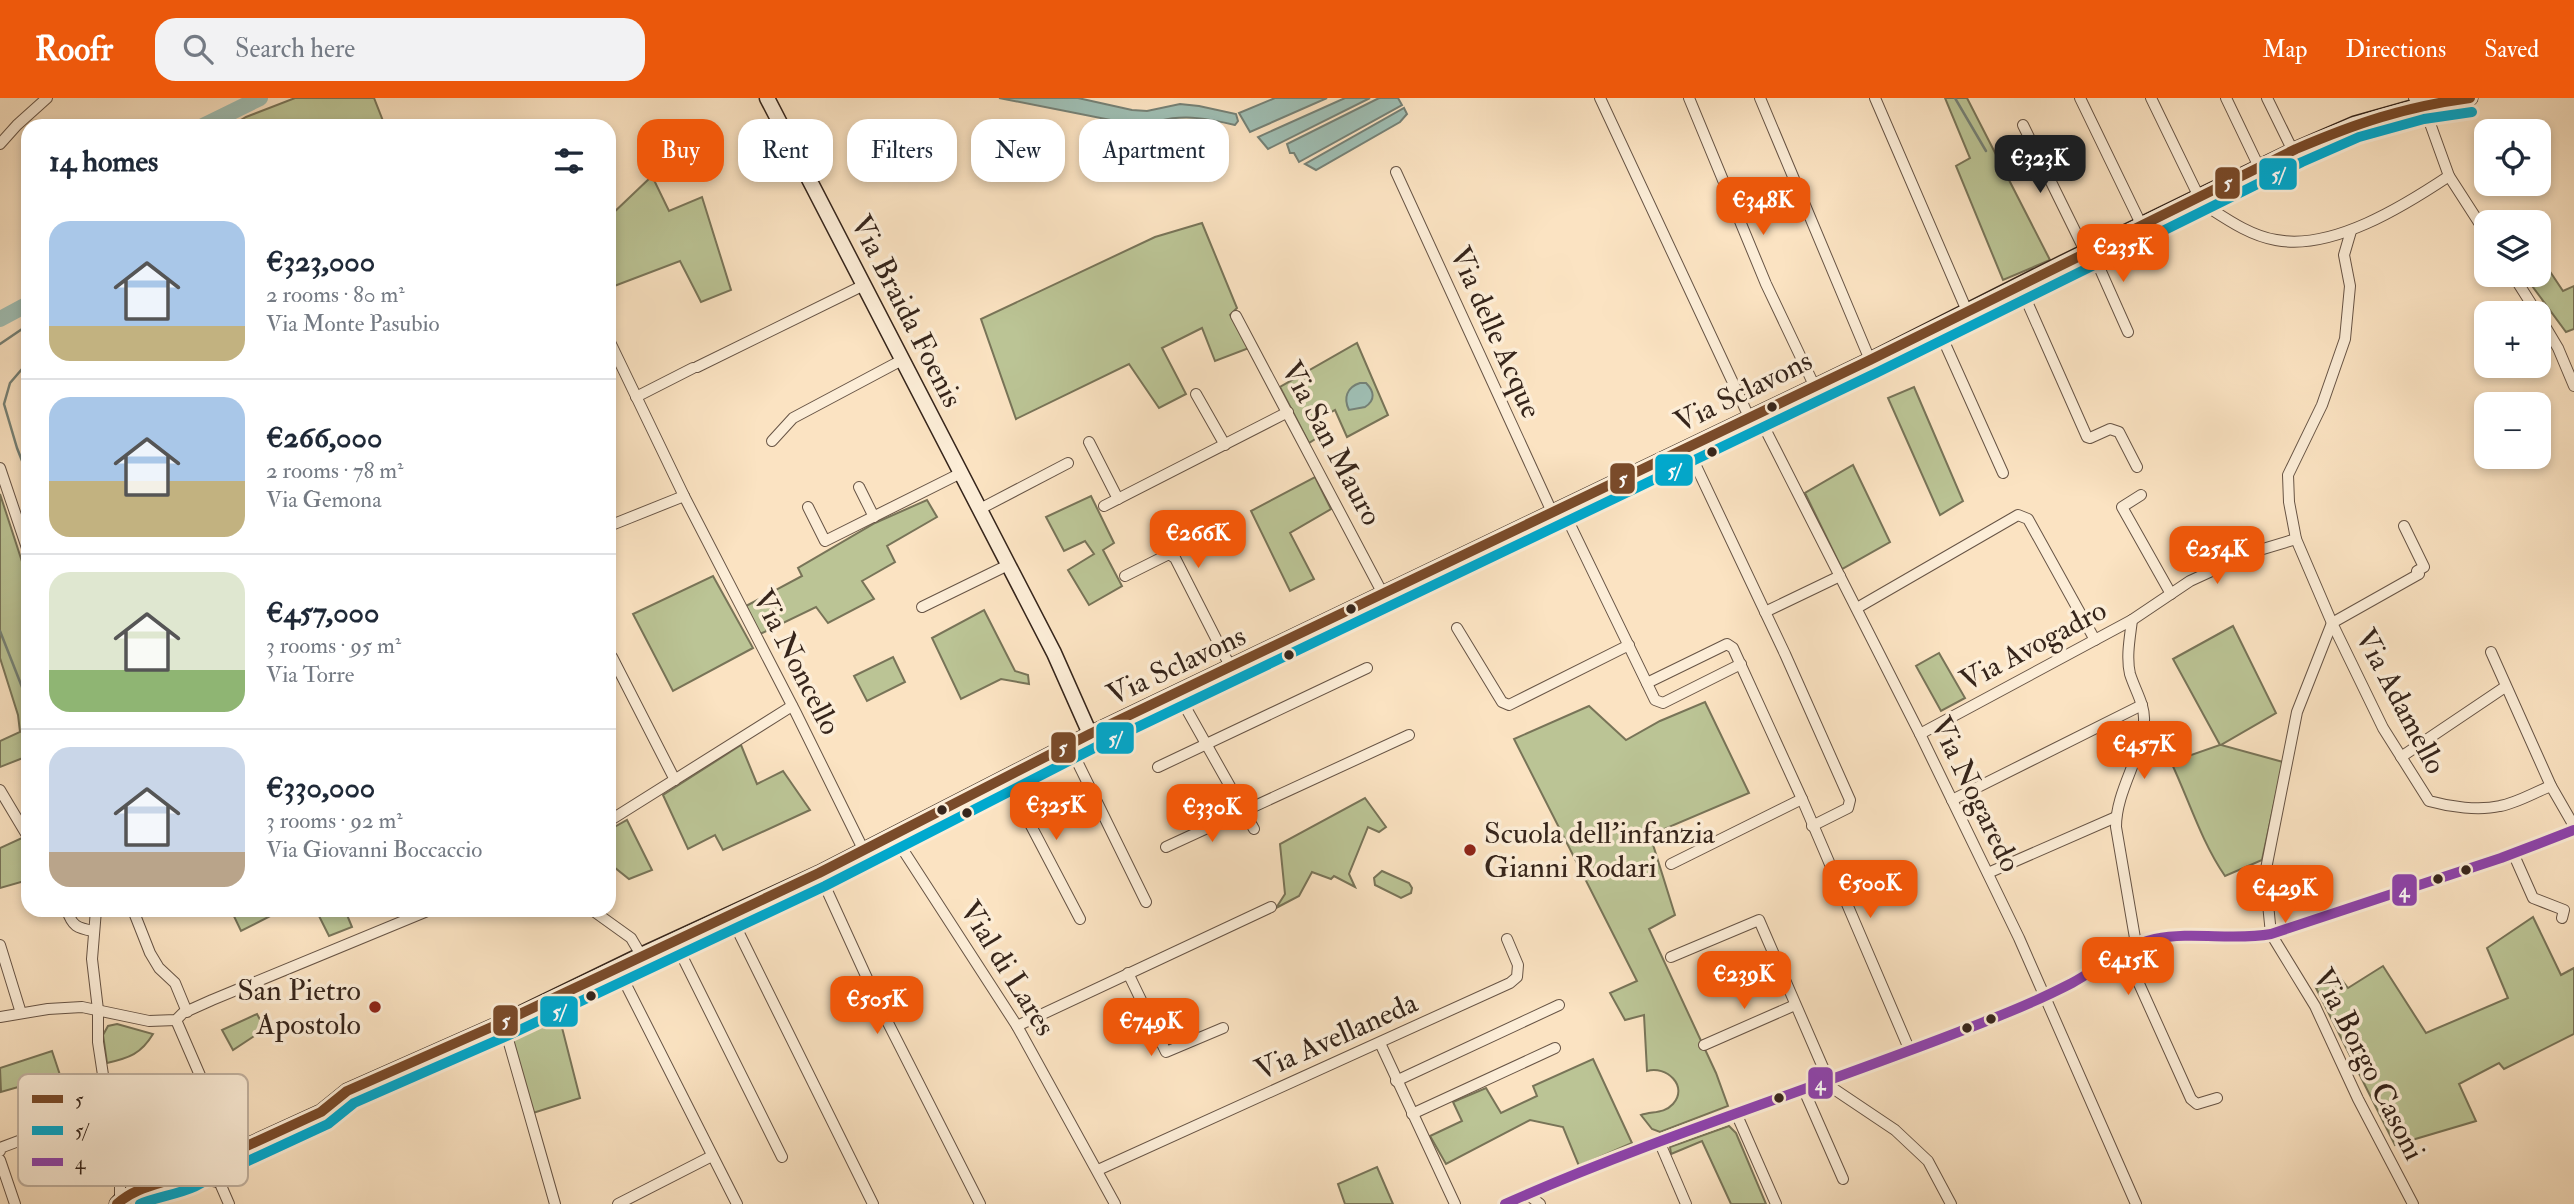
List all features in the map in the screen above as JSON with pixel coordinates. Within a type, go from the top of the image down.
[{"type":"street","points":[[24,119],[47,98]]},
{"type":"street","name":"Via Braida Foenis","points":[[767,98],[1054,653],[1090,734]]},
{"type":"street","name":"Via Nogaredo","points":[[1600,98],[1753,415],[1857,608],[1988,873],[2136,1204]]},
{"type":"street","points":[[1689,98],[1766,284],[1814,385]]},
{"type":"street","points":[[1760,98],[1870,360]]},
{"type":"street","points":[[1875,98],[1966,310]]},
{"type":"street","points":[[2080,98],[2141,224]]},
{"type":"street","points":[[2151,98],[2197,197],[2237,226],[2275,240],[2301,242],[2351,231],[2449,176]]},
{"type":"street","points":[[2226,98],[2259,167]]},
{"type":"street","points":[[2267,98],[2293,151]]},
{"type":"street","name":"Via Sclavons","points":[[248,1148],[321,1112],[346,1091],[503,1022],[819,873],[1090,734],[1870,360],[1966,310],[2020,286],[2259,167],[2354,124],[2417,102],[2470,98]]},
{"type":"street","points":[[2417,102],[2427,115],[2449,176],[2474,215]]},
{"type":"street","points":[[0,144],[21,121]]},
{"type":"street","points":[[2023,125],[2128,332]]},
{"type":"street","name":"Via delle Acque","points":[[1396,172],[1557,510],[1647,683]]},
{"type":"street","points":[[2351,231],[2344,255],[2350,286],[2345,339],[2322,405],[2288,475],[2296,540],[2332,622],[2419,574],[2417,570],[2424,567],[2404,526]]},
{"type":"street","points":[[636,397],[864,285]]},
{"type":"street","points":[[2020,286],[2087,437],[2110,429],[2119,432],[2137,467]]},
{"type":"street","name":"Via San Mauro","points":[[1236,316],[1384,594]]},
{"type":"street","points":[[1937,326],[2003,473]]},
{"type":"street","points":[[2551,336],[2574,386]]},
{"type":"street","name":"Via Noncello","points":[[616,356],[684,496],[864,850]]},
{"type":"street","points":[[772,441],[793,418],[902,360]]},
{"type":"street","points":[[1196,394],[1225,444]]},
{"type":"street","points":[[1104,506],[1288,412]]},
{"type":"street","points":[[1089,442],[1118,499]]},
{"type":"street","points":[[1687,447],[1850,800],[1848,808],[1812,826]]},
{"type":"street","points":[[980,509],[1068,463]]},
{"type":"street","points":[[0,468],[21,530]]},
{"type":"street","points":[[808,508],[825,541],[961,473]]},
{"type":"street","points":[[859,487],[874,517]]},
{"type":"street","points":[[2141,495],[2122,507],[2171,594]]},
{"type":"street","points":[[616,523],[684,496]]},
{"type":"street","points":[[1857,608],[2018,515],[2028,519],[2095,640]]},
{"type":"street","name":"Via Avogadro","points":[[1920,734],[2132,620],[2190,581],[2253,552],[2296,540]]},
{"type":"street","points":[[1125,576],[1169,554],[1175,558],[1231,668]]},
{"type":"street","points":[[922,607],[1008,565]]},
{"type":"street","points":[[1765,612],[1840,576]]},
{"type":"street","points":[[2132,620],[2130,672],[2144,717],[2140,751],[2116,817],[2136,944]]},
{"type":"street","name":"Via Adamello","points":[[2332,622],[2383,728],[2429,801],[2441,805],[2502,806],[2551,786]]},
{"type":"street","name":"Via Borgo Casoni","points":[[2332,622],[2297,712],[2267,863],[2266,894],[2272,934],[2315,1006],[2358,1099],[2413,1204]]},
{"type":"street","points":[[1457,628],[1502,702],[1509,705],[1629,645]]},
{"type":"street","points":[[1741,664],[1663,703],[1655,700],[1647,683],[1727,644],[1733,648],[1741,664],[1802,800],[1910,1051]]},
{"type":"street","points":[[1505,1204],[1604,1161],[1910,1051],[2045,996],[2136,944],[2164,938],[2249,937],[2272,934],[2513,853],[2574,828],[2551,786],[2491,652]]},
{"type":"street","points":[[616,665],[675,780]]},
{"type":"street","points":[[1158,766],[1367,668]]},
{"type":"street","points":[[2401,757],[2505,687]]},
{"type":"street","points":[[1178,694],[1254,829]]},
{"type":"street","points":[[1952,800],[2142,705]]},
{"type":"street","points":[[616,817],[792,706]]},
{"type":"street","points":[[1166,848],[1409,735]]},
{"type":"street","points":[[1069,746],[1146,902]]},
{"type":"street","points":[[1006,778],[1080,919]]},
{"type":"street","points":[[0,790],[21,825]]},
{"type":"street","points":[[1671,864],[1802,800]]},
{"type":"street","points":[[1988,873],[2116,817]]},
{"type":"street","name":"Vial di Lares","points":[[894,836],[1017,1026],[1115,1204]]},
{"type":"street","points":[[2513,853],[2533,898],[2564,911],[2562,918]]},
{"type":"street","points":[[819,873],[882,1011],[980,1204]]},
{"type":"street","points":[[1017,1026],[1271,907]]},
{"type":"street","points":[[729,914],[873,1204]]},
{"type":"street","points":[[69,917],[77,928],[93,931]]},
{"type":"street","points":[[95,917],[92,959],[103,1074]]},
{"type":"street","points":[[136,917],[150,953],[159,968],[175,983],[187,1012]]},
{"type":"street","points":[[0,1017],[82,1007],[149,1021],[176,1020],[187,1012],[413,917]]},
{"type":"street","points":[[602,917],[631,938],[641,955]]},
{"type":"street","points":[[1671,957],[1759,920],[1825,1080],[1895,1130],[1927,1161],[1951,1204]]},
{"type":"street","name":"Via Avellaneda","points":[[1098,1170],[1510,983],[1517,977],[1518,965],[1507,939]]},
{"type":"street","points":[[674,940],[782,1157]]},
{"type":"street","points":[[0,945],[21,1013]]},
{"type":"street","points":[[2126,950],[2191,1099],[2197,1104],[2217,1098]]},
{"type":"street","points":[[617,967],[737,1204]]},
{"type":"street","points":[[1128,973],[1166,1052],[1223,1028]]},
{"type":"street","points":[[1396,1081],[1559,1005]]},
{"type":"street","points":[[1704,1045],[1795,1005]]},
{"type":"street","points":[[176,1020],[199,1074]]},
{"type":"street","points":[[503,1022],[555,1204]]},
{"type":"street","points":[[1380,1043],[1455,1204]]},
{"type":"street","points":[[1412,1114],[1555,1048]]},
{"type":"street","points":[[1803,1088],[1843,1179]]},
{"type":"street","points":[[1736,1113],[1776,1204]]},
{"type":"street","points":[[0,1151],[1,1148],[18,1141]]},
{"type":"street","points":[[1659,1141],[1686,1204]]},
{"type":"street","points":[[618,1204],[712,1156]]},
{"type":"street","points":[[0,1160],[15,1204]]},
{"type":"street","points":[[127,1186],[138,1190]]},
{"type":"street","name":"Via Sclavons","points":[[119,1203],[138,1190],[154,1186]]},
{"type":"street","points":[[215,1186],[229,1204]]},
{"type":"street","points":[[1527,1194],[1540,1204]]},
{"type":"green space","points":[[295,98],[374,98],[382,119],[243,119]]},
{"type":"green space","points":[[1945,98],[1967,98],[2050,260],[2003,280],[1956,166],[1970,158]]},
{"type":"green space","points":[[646,182],[655,182],[669,211],[702,197],[731,290],[701,302],[680,261],[616,285],[616,210]]},
{"type":"green space","points":[[1202,223],[1237,308],[1230,315],[1249,348],[1215,361],[1202,328],[1162,348],[1186,394],[1159,408],[1129,364],[1016,419],[981,319],[1155,237]]},
{"type":"green space","points":[[2551,273],[2563,291],[2574,286],[2574,329],[2566,332],[2551,312],[2551,301],[2543,301],[2533,287],[2551,287]]},
{"type":"green space","points":[[1357,343],[1388,415],[1347,437],[1335,410],[1316,421],[1323,434],[1309,443],[1280,387]]},
{"type":"green space","points":[[1914,387],[1963,501],[1940,515],[1888,398]]},
{"type":"green space","points":[[1853,465],[1890,542],[1842,569],[1805,493]]},
{"type":"green space","points":[[1315,477],[1331,509],[1290,533],[1314,579],[1290,591],[1251,511]]},
{"type":"green space","points":[[0,494],[21,558],[21,759],[0,767],[0,741],[20,732],[18,715],[0,658]]},
{"type":"green space","points":[[1091,496],[1114,543],[1103,550],[1122,586],[1089,605],[1068,570],[1094,554],[1085,541],[1064,551],[1046,517]]},
{"type":"green space","points":[[927,500],[937,517],[887,546],[895,562],[862,581],[874,599],[828,623],[816,607],[760,634],[746,606],[802,576],[798,568],[875,523]]},
{"type":"green space","points":[[713,576],[753,648],[673,691],[633,614]]},
{"type":"green space","points":[[984,610],[1015,671],[1028,675],[1029,684],[1001,679],[961,699],[932,638]]},
{"type":"green space","points":[[2233,626],[2276,713],[2221,745],[2283,762],[2262,860],[2225,876],[2202,835],[2171,762],[2220,745],[2173,659]]},
{"type":"green space","points":[[1939,653],[1965,698],[1941,711],[1916,666]]},
{"type":"green space","points":[[893,657],[905,682],[867,701],[854,676]]},
{"type":"green space","points":[[1705,702],[1749,793],[1650,835],[1675,915],[1649,929],[1716,1073],[1728,1106],[1660,1132],[1652,1129],[1641,1115],[1662,1111],[1673,1104],[1677,1097],[1677,1084],[1668,1074],[1647,1071],[1644,1015],[1625,1020],[1610,993],[1637,981],[1514,739],[1589,706],[1626,740],[1660,721]]},
{"type":"green space","points":[[741,745],[757,784],[783,771],[810,810],[723,850],[715,835],[688,849],[663,795]]},
{"type":"green space","points":[[1365,798],[1386,827],[1379,832],[1368,827],[1349,874],[1355,887],[1334,876],[1331,879],[1312,872],[1299,896],[1276,908],[1285,894],[1280,844]]},
{"type":"green space","points":[[627,820],[652,870],[629,879],[616,869],[616,826]]},
{"type":"green space","points":[[21,838],[21,882],[0,888],[0,848]]},
{"type":"green space","points":[[1382,871],[1409,883],[1411,893],[1401,898],[1375,885],[1374,878]]},
{"type":"green space","points":[[234,917],[268,917],[241,931]]},
{"type":"green space","points":[[320,917],[348,917],[352,927],[329,936]]},
{"type":"green space","points":[[2533,917],[2561,975],[2574,968],[2574,1034],[2504,1069],[2499,1063],[2459,1084],[2476,1121],[2395,1145],[2316,988],[2341,979],[2348,988],[2383,966],[2426,1033],[2508,998],[2487,948]]},
{"type":"green space","points":[[557,1008],[580,1098],[533,1113],[508,1030]]},
{"type":"green space","points":[[257,1014],[265,1029],[233,1050],[222,1030]]},
{"type":"green space","points":[[117,1024],[153,1034],[134,1054],[107,1063],[103,1035],[108,1026]]},
{"type":"green space","points":[[52,1051],[60,1074],[18,1074],[18,1087],[1,1092],[0,1068]]},
{"type":"green space","points":[[1593,1059],[1632,1143],[1579,1166],[1563,1127],[1530,1120],[1446,1164],[1430,1136],[1462,1121],[1453,1102],[1486,1088],[1501,1113],[1537,1096],[1533,1086]]},
{"type":"green space","points":[[1729,1126],[1736,1133],[1766,1204],[1731,1204],[1702,1141],[1671,1154],[1670,1147]]},
{"type":"green space","points":[[1377,1167],[1393,1204],[1345,1204],[1338,1184]]},
{"type":"water","points":[[999,98],[1078,98],[1147,111],[1180,104],[1236,114],[1238,121],[1235,125],[1229,124],[1229,119],[1106,119]]},
{"type":"water","points":[[1275,98],[1327,98],[1250,132],[1239,113]]},
{"type":"water","points":[[1345,98],[1370,98],[1268,149],[1258,137]]},
{"type":"water","points":[[1379,98],[1398,98],[1402,105],[1299,162],[1294,153],[1290,153],[1287,144]]},
{"type":"water","points":[[1404,108],[1407,114],[1400,122],[1316,170],[1305,164]]},
{"type":"water","points":[[1360,383],[1369,386],[1372,398],[1365,407],[1349,410],[1347,394],[1352,387]]},
{"type":"waterway","points":[[217,119],[260,98]]},
{"type":"waterway","points":[[1955,98],[1986,151]]},
{"type":"waterway","points":[[0,319],[21,308]]},
{"type":"waterway","points":[[0,344],[21,330]]},
{"type":"waterway","points":[[21,370],[10,383],[4,404],[21,458]]},
{"type":"waterway","points":[[0,631],[21,684]]},
{"type":"transit line","name":"5","points":[[248,1145],[321,1112],[347,1091],[503,1022],[819,873],[1090,734],[1870,360],[2296,149],[2381,117],[2470,98]]},
{"type":"transit line","name":"5/","points":[[248,1161],[328,1124],[354,1103],[509,1035],[825,886],[1096,747],[1876,373],[2302,162],[2359,137],[2424,119],[2472,112]]},
{"type":"transit line","name":"4","points":[[1505,1204],[1685,1132],[2010,1012],[2072,983],[2143,942],[2184,936],[2242,937],[2271,934],[2501,858],[2574,830]]},
{"type":"transit line","name":"5","points":[[117,1204],[128,1195],[150,1186]]},
{"type":"transit line","name":"5/","points":[[140,1204],[195,1186]]},
{"type":"place","name":"Scuola dell'infanzia Gianni Rodari","points":[[1470,850]]},
{"type":"place","name":"San Pietro Apostolo","points":[[375,1007]]}]
